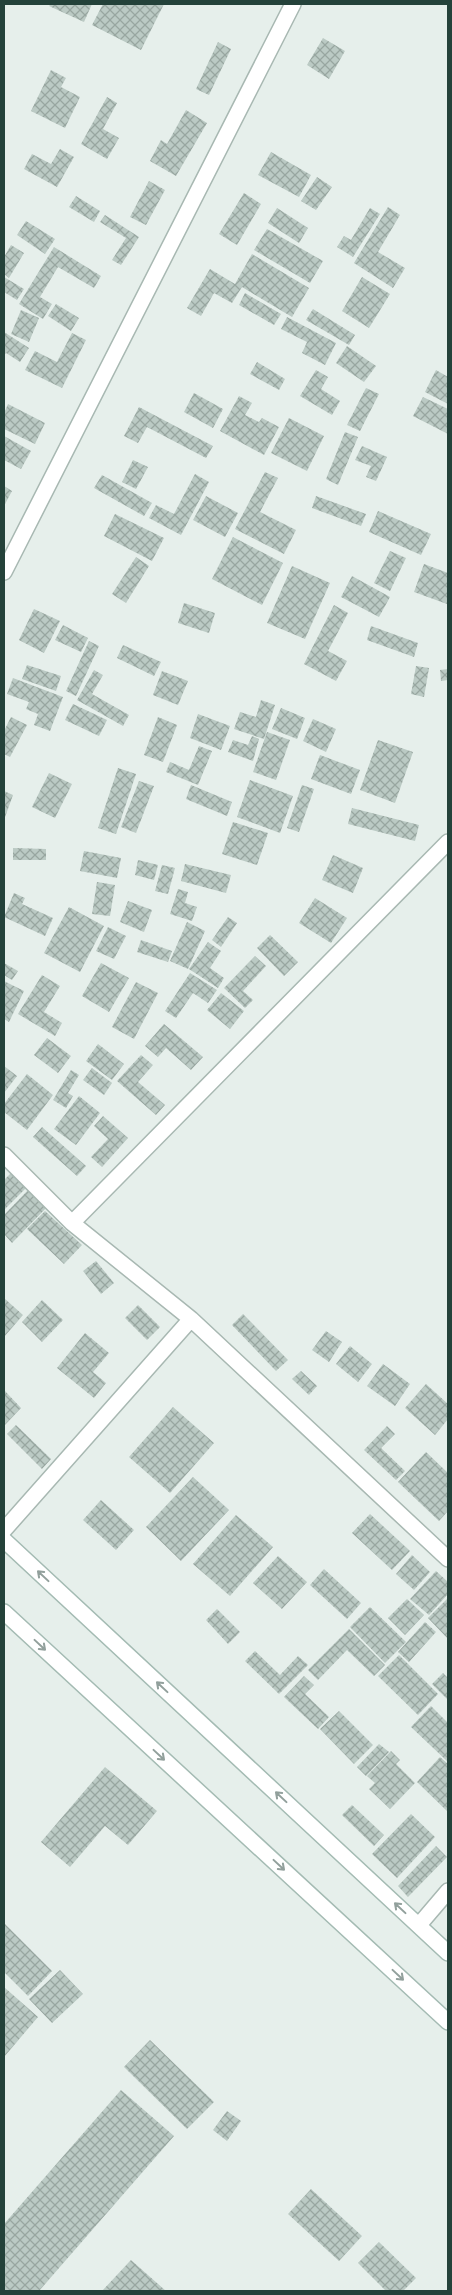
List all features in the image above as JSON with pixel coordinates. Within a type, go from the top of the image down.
[{"type":"street","points":[[4,572],[293,4]]},
{"type":"street","points":[[72,1222],[448,842]]},
{"type":"street","points":[[4,1155],[72,1222],[191,1319],[448,1559]]},
{"type":"street","points":[[4,1530],[191,1319]]},
{"type":"street","points":[[4,1540],[448,1953]]},
{"type":"street","points":[[4,1612],[448,2022]]},
{"type":"street","points":[[419,1925],[448,1892]]},
{"type":"building","points":[[51,4],[92,4],[84,22],[49,6]]},
{"type":"building","points":[[103,4],[164,4],[141,50],[92,25]]},
{"type":"building","points":[[323,38],[345,51],[329,79],[307,65]]},
{"type":"building","points":[[218,42],[231,49],[209,95],[196,89]]},
{"type":"building","points":[[51,70],[66,78],[61,87],[80,97],[65,128],[31,111]]},
{"type":"building","points":[[107,97],[117,103],[103,129],[119,138],[107,159],[81,144]]},
{"type":"building","points":[[186,110],[207,123],[176,176],[150,161],[161,140],[167,144]]},
{"type":"building","points":[[60,149],[74,157],[57,187],[24,169],[32,154],[51,164]]},
{"type":"building","points":[[271,152],[311,175],[299,197],[258,175]]},
{"type":"building","points":[[317,177],[332,187],[316,210],[301,201]]},
{"type":"building","points":[[149,181],[165,190],[146,225],[130,217]]},
{"type":"building","points":[[244,193],[261,204],[237,245],[219,234]]},
{"type":"building","points":[[76,196],[100,211],[94,222],[69,207]]},
{"type":"building","points":[[388,207],[400,215],[378,252],[405,268],[393,288],[354,263]]},
{"type":"building","points":[[277,208],[308,228],[299,243],[268,223]]},
{"type":"building","points":[[370,208],[380,214],[353,257],[337,247],[344,236],[351,240]]},
{"type":"building","points":[[105,215],[139,237],[121,265],[112,260],[126,238],[100,222]]},
{"type":"building","points":[[26,221],[55,239],[45,254],[17,235]]},
{"type":"building","points":[[267,229],[323,261],[310,283],[254,250]]},
{"type":"building","points":[[11,245],[24,253],[9,278],[4,274],[4,257]]},
{"type":"building","points":[[54,247],[101,276],[94,288],[58,267],[40,297],[52,304],[43,319],[19,304]]},
{"type":"building","points":[[252,254],[309,288],[292,317],[242,287],[232,303],[214,293],[201,316],[187,308],[210,269],[235,284]]},
{"type":"building","points":[[4,277],[24,289],[17,300],[4,292]]},
{"type":"building","points":[[362,277],[390,294],[369,328],[342,311]]},
{"type":"building","points":[[245,293],[281,314],[274,325],[239,305]]},
{"type":"building","points":[[56,304],[79,318],[71,331],[48,316]]},
{"type":"building","points":[[313,309],[355,335],[349,345],[306,320]]},
{"type":"building","points":[[21,310],[39,318],[29,342],[11,334]]},
{"type":"building","points":[[287,317],[336,343],[325,365],[302,353],[307,342],[281,329]]},
{"type":"building","points":[[4,332],[29,348],[20,362],[6,353],[4,355]]},
{"type":"building","points":[[72,333],[86,340],[62,388],[25,370],[35,351],[57,362]]},
{"type":"building","points":[[347,346],[376,366],[364,382],[336,363]]},
{"type":"building","points":[[257,362],[285,379],[279,390],[250,374]]},
{"type":"building","points":[[316,370],[328,377],[321,389],[340,401],[332,415],[300,396]]},
{"type":"building","points":[[436,370],[448,377],[448,404],[425,392]]},
{"type":"building","points":[[366,388],[379,394],[360,431],[347,425]]},
{"type":"building","points":[[194,393],[223,409],[213,428],[184,412]]},
{"type":"building","points":[[239,396],[252,403],[245,415],[259,422],[262,418],[279,427],[264,455],[220,431]]},
{"type":"building","points":[[423,397],[448,409],[448,434],[413,416]]},
{"type":"building","points":[[8,404],[45,423],[35,444],[4,429],[4,413]]},
{"type":"building","points":[[139,407],[213,446],[206,458],[147,427],[138,443],[124,436]]},
{"type":"building","points":[[289,418],[324,436],[307,471],[271,453]]},
{"type":"building","points":[[345,432],[358,437],[338,485],[326,479]]},
{"type":"building","points":[[4,436],[31,451],[21,469],[4,460]]},
{"type":"building","points":[[362,446],[387,457],[376,481],[366,477],[371,466],[355,460]]},
{"type":"building","points":[[133,460],[148,467],[136,489],[122,482]]},
{"type":"building","points":[[265,472],[278,478],[260,512],[296,530],[284,554],[235,529]]},
{"type":"building","points":[[195,474],[209,482],[181,535],[149,518],[156,505],[174,514]]},
{"type":"building","points":[[102,475],[152,503],[144,516],[94,488]]},
{"type":"building","points":[[4,486],[12,491],[4,506]]},
{"type":"building","points":[[206,496],[238,513],[225,537],[193,520]]},
{"type":"building","points":[[316,496],[366,514],[361,526],[312,508]]},
{"type":"building","points":[[378,511],[431,534],[421,555],[369,532]]},
{"type":"building","points":[[115,514],[164,538],[152,561],[104,536]]},
{"type":"building","points":[[233,537],[283,563],[262,605],[212,579]]},
{"type":"building","points":[[390,551],[406,558],[390,591],[374,583]]},
{"type":"building","points":[[136,557],[149,566],[126,603],[112,594]]},
{"type":"building","points":[[424,564],[448,573],[447,604],[414,592]]},
{"type":"building","points":[[292,566],[330,583],[305,639],[267,623]]},
{"type":"building","points":[[352,576],[390,597],[379,617],[341,597]]},
{"type":"building","points":[[184,603],[215,613],[209,633],[178,623]]},
{"type":"building","points":[[334,605],[348,613],[328,651],[347,661],[336,681],[304,664]]},
{"type":"building","points":[[34,609],[60,621],[44,653],[19,640]]},
{"type":"building","points":[[63,625],[88,638],[81,652],[55,640]]},
{"type":"building","points":[[371,626],[418,643],[414,657],[367,640]]},
{"type":"building","points":[[89,641],[99,646],[76,696],[66,691]]},
{"type":"building","points":[[123,645],[161,662],[154,676],[117,658]]},
{"type":"building","points":[[27,665],[61,676],[56,691],[22,679]]},
{"type":"building","points":[[416,666],[429,668],[424,697],[411,694]]},
{"type":"building","points":[[448,669],[448,680],[441,681],[440,670]]},
{"type":"building","points":[[94,670],[103,675],[92,694],[129,715],[123,726],[77,700]]},
{"type":"building","points":[[162,671],[188,681],[178,705],[153,695]]},
{"type":"building","points":[[13,678],[63,697],[50,731],[34,725],[38,714],[26,709],[29,702],[7,694]]},
{"type":"building","points":[[261,700],[275,705],[264,739],[234,729],[240,712],[256,717]]},
{"type":"building","points":[[73,704],[107,720],[99,736],[65,720]]},
{"type":"building","points":[[281,708],[305,718],[297,739],[272,729]]},
{"type":"building","points":[[198,714],[230,726],[221,750],[190,738]]},
{"type":"building","points":[[11,717],[27,725],[10,757],[4,754],[4,731]]},
{"type":"building","points":[[158,717],[177,725],[163,762],[144,755]]},
{"type":"building","points":[[313,719],[336,729],[326,752],[303,741]]},
{"type":"building","points":[[267,732],[290,740],[276,780],[253,772]]},
{"type":"building","points":[[252,736],[259,739],[253,761],[228,752],[233,740],[248,745]]},
{"type":"building","points":[[378,740],[413,752],[395,803],[360,790]]},
{"type":"building","points":[[199,746],[212,751],[198,785],[166,772],[170,762],[189,770]]},
{"type":"building","points":[[320,755],[360,770],[351,794],[311,779]]},
{"type":"building","points":[[118,768],[136,774],[116,834],[98,828]]},
{"type":"building","points":[[49,773],[72,784],[55,818],[32,807]]},
{"type":"building","points":[[250,780],[293,796],[280,833],[237,817]]},
{"type":"building","points":[[139,781],[154,786],[136,833],[121,827]]},
{"type":"building","points":[[191,785],[232,802],[227,816],[186,799]]},
{"type":"building","points":[[302,785],[314,789],[299,832],[287,828]]},
{"type":"building","points":[[4,791],[13,795],[4,820]]},
{"type":"building","points":[[352,808],[419,825],[415,841],[348,824]]},
{"type":"building","points":[[233,822],[268,833],[257,865],[222,854]]},
{"type":"building","points":[[13,848],[46,849],[46,860],[13,860]]},
{"type":"building","points":[[84,851],[121,858],[117,878],[80,871]]},
{"type":"building","points":[[333,855],[363,868],[353,893],[322,880]]},
{"type":"building","points":[[138,860],[158,865],[154,880],[135,875]]},
{"type":"building","points":[[185,864],[231,875],[226,893],[181,881]]},
{"type":"building","points":[[162,865],[175,868],[168,894],[155,891]]},
{"type":"building","points":[[97,882],[115,885],[110,916],[92,914]]},
{"type":"building","points":[[178,889],[188,892],[185,903],[197,907],[192,921],[170,914]]},
{"type":"building","points":[[14,893],[25,898],[22,904],[53,918],[45,936],[4,917]]},
{"type":"building","points":[[315,898],[347,918],[331,943],[299,923]]},
{"type":"building","points":[[128,901],[152,910],[144,932],[120,922]]},
{"type":"building","points":[[69,907],[104,926],[80,972],[44,953]]},
{"type":"building","points":[[228,917],[237,923],[221,947],[212,940]]},
{"type":"building","points":[[187,922],[205,931],[188,969],[170,961]]},
{"type":"building","points":[[108,927],[126,936],[114,959],[96,951]]},
{"type":"building","points":[[270,935],[298,962],[284,976],[257,948]]},
{"type":"building","points":[[141,940],[172,951],[168,962],[137,952]]},
{"type":"building","points":[[208,942],[221,951],[210,968],[224,978],[218,988],[189,969]]},
{"type":"building","points":[[255,956],[266,966],[243,991],[253,1000],[245,1008],[224,988]]},
{"type":"building","points":[[4,963],[18,971],[12,980],[4,975]]},
{"type":"building","points":[[101,963],[129,978],[109,1012],[82,996]]},
{"type":"building","points":[[190,973],[217,990],[208,1003],[193,993],[176,1018],[165,1011]]},
{"type":"building","points":[[42,975],[60,986],[44,1012],[62,1023],[55,1036],[18,1014]]},
{"type":"building","points":[[4,981],[24,991],[9,1022],[4,1019]]},
{"type":"building","points":[[136,982],[158,993],[134,1039],[112,1027]]},
{"type":"building","points":[[221,993],[244,1011],[230,1029],[207,1010]]},
{"type":"building","points":[[164,1024],[203,1057],[191,1070],[166,1048],[158,1057],[145,1046]]},
{"type":"building","points":[[47,1038],[71,1056],[58,1073],[34,1055]]},
{"type":"building","points":[[98,1044],[124,1064],[112,1080],[86,1061]]},
{"type":"building","points":[[141,1055],[153,1065],[138,1082],[165,1105],[156,1115],[117,1081]]},
{"type":"building","points":[[4,1066],[17,1076],[4,1093]]},
{"type":"building","points":[[92,1068],[112,1083],[104,1095],[83,1080]]},
{"type":"building","points":[[71,1070],[79,1075],[68,1093],[73,1096],[66,1108],[53,1100]]},
{"type":"building","points":[[27,1074],[53,1095],[27,1130],[4,1112],[4,1104]]},
{"type":"building","points":[[79,1096],[100,1113],[76,1145],[54,1129]]},
{"type":"building","points":[[103,1116],[128,1138],[102,1167],[91,1157],[108,1139],[94,1126]]},
{"type":"building","points":[[42,1127],[86,1166],[77,1176],[33,1137]]},
{"type":"building","points":[[11,1173],[26,1188],[4,1210],[4,1180]]},
{"type":"building","points":[[30,1188],[48,1206],[12,1243],[4,1234],[4,1215]]},
{"type":"building","points":[[45,1211],[82,1245],[64,1264],[27,1229]]},
{"type":"building","points":[[96,1261],[114,1283],[101,1294],[83,1271]]},
{"type":"building","points":[[4,1298],[23,1315],[4,1337]]},
{"type":"building","points":[[42,1300],[63,1320],[42,1342],[22,1322]]},
{"type":"building","points":[[138,1305],[160,1327],[147,1340],[125,1318]]},
{"type":"building","points":[[243,1314],[288,1360],[276,1371],[232,1325]]},
{"type":"building","points":[[326,1331],[342,1342],[329,1362],[312,1350]]},
{"type":"building","points":[[85,1333],[109,1353],[93,1372],[106,1383],[94,1398],[57,1368]]},
{"type":"building","points":[[350,1346],[372,1364],[358,1382],[336,1364]]},
{"type":"building","points":[[383,1364],[410,1384],[395,1406],[367,1386]]},
{"type":"building","points":[[301,1371],[317,1386],[309,1395],[292,1379]]},
{"type":"building","points":[[426,1384],[448,1404],[448,1419],[435,1435],[405,1408]]},
{"type":"building","points":[[4,1392],[21,1408],[4,1426]]},
{"type":"building","points":[[173,1407],[214,1443],[170,1493],[129,1457]]},
{"type":"building","points":[[16,1425],[51,1459],[42,1469],[7,1434]]},
{"type":"building","points":[[387,1426],[395,1434],[381,1448],[405,1471],[396,1480],[364,1450]]},
{"type":"building","points":[[426,1452],[448,1473],[448,1511],[439,1521],[398,1482]]},
{"type":"building","points":[[193,1477],[229,1510],[181,1561],[146,1527]]},
{"type":"building","points":[[101,1500],[134,1530],[116,1550],[83,1520]]},
{"type":"building","points":[[370,1514],[410,1551],[392,1570],[352,1533]]},
{"type":"building","points":[[236,1515],[273,1547],[230,1596],[193,1564]]},
{"type":"building","points":[[412,1555],[430,1572],[414,1590],[396,1574]]},
{"type":"building","points":[[278,1556],[307,1582],[282,1609],[253,1583]]},
{"type":"building","points":[[324,1569],[361,1603],[347,1619],[310,1585]]},
{"type":"building","points":[[436,1571],[448,1582],[448,1594],[429,1615],[410,1599]]},
{"type":"building","points":[[448,1598],[448,1639],[428,1618]]},
{"type":"building","points":[[407,1599],[424,1615],[405,1635],[388,1618]]},
{"type":"building","points":[[370,1607],[406,1642],[385,1663],[350,1627]]},
{"type":"building","points":[[217,1609],[240,1632],[228,1644],[206,1620]]},
{"type":"building","points":[[425,1622],[436,1632],[409,1662],[398,1652]]},
{"type":"building","points":[[349,1629],[385,1665],[374,1676],[347,1650],[318,1680],[308,1670]]},
{"type":"building","points":[[255,1651],[280,1675],[298,1656],[308,1665],[279,1694],[245,1661]]},
{"type":"building","points":[[399,1655],[438,1694],[418,1715],[378,1676]]},
{"type":"building","points":[[443,1673],[448,1678],[448,1700],[432,1684]]},
{"type":"building","points":[[304,1676],[314,1685],[305,1694],[329,1717],[318,1729],[284,1697]]},
{"type":"building","points":[[431,1706],[448,1723],[448,1762],[411,1727]]},
{"type":"building","points":[[339,1711],[373,1745],[354,1764],[320,1729]]},
{"type":"building","points":[[379,1744],[389,1752],[366,1776],[357,1767]]},
{"type":"building","points":[[391,1751],[400,1760],[396,1764],[415,1783],[390,1809],[369,1789],[375,1783],[367,1776]]},
{"type":"building","points":[[440,1757],[448,1764],[448,1812],[417,1782]]},
{"type":"building","points":[[105,1767],[157,1811],[128,1845],[105,1826],[70,1867],[41,1842]]},
{"type":"building","points":[[352,1805],[384,1835],[374,1846],[342,1815]]},
{"type":"building","points":[[411,1814],[435,1837],[397,1878],[372,1854]]},
{"type":"building","points":[[436,1846],[447,1857],[408,1897],[398,1886]]},
{"type":"building","points":[[4,1923],[52,1971],[28,1996],[4,1972]]},
{"type":"building","points":[[60,1970],[83,1994],[52,2023],[29,1999]]},
{"type":"building","points":[[4,1987],[38,2017],[4,2057]]},
{"type":"building","points":[[150,2040],[214,2102],[187,2129],[124,2067]]},
{"type":"building","points":[[121,2090],[174,2136],[39,2291],[4,2291],[4,2224]]},
{"type":"building","points":[[227,2111],[241,2121],[227,2141],[213,2130]]},
{"type":"building","points":[[311,2189],[362,2236],[339,2261],[288,2214]]},
{"type":"building","points":[[379,2242],[416,2278],[403,2291],[386,2291],[358,2263]]},
{"type":"building","points":[[131,2260],[166,2291],[102,2291]]}]
